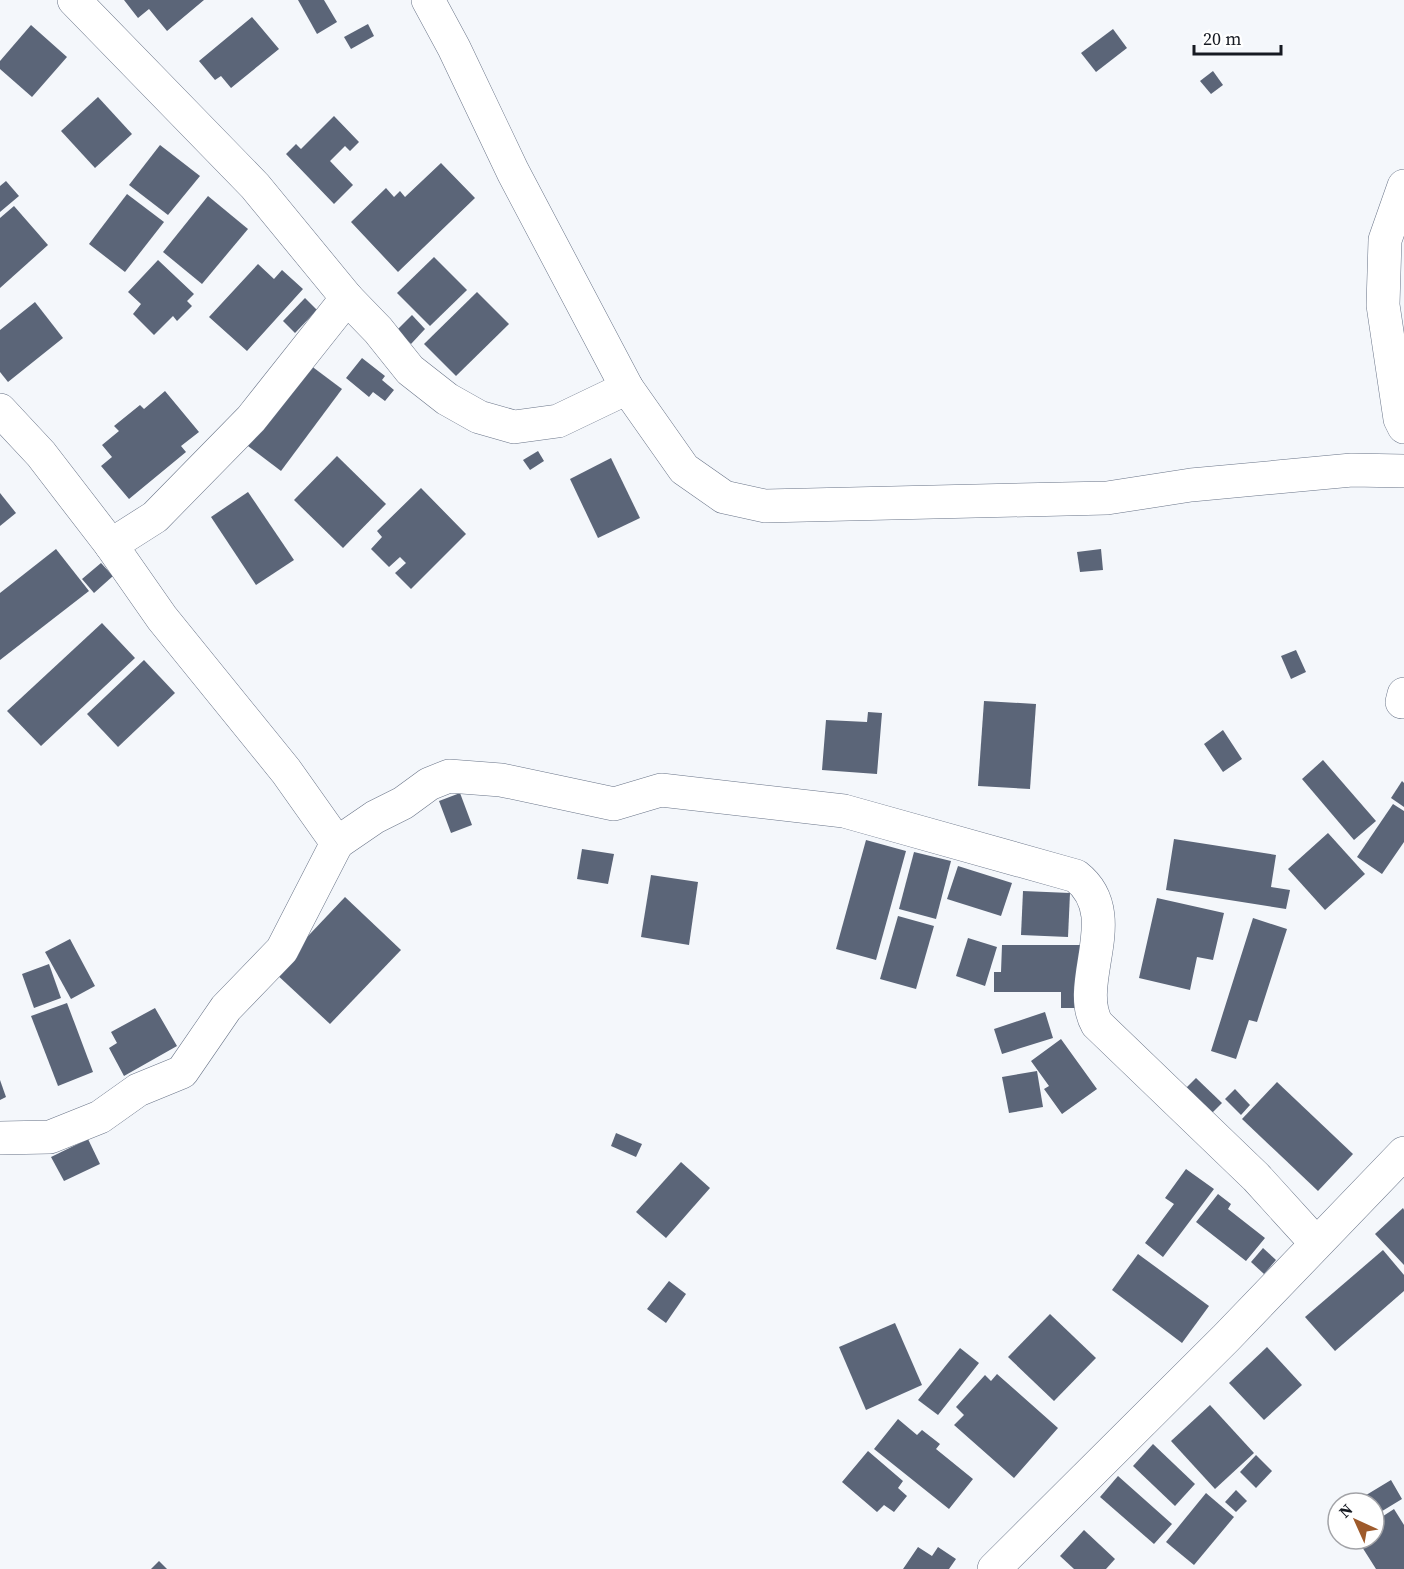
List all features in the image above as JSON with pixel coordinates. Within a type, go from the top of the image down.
[{"type":"street","points":[[74,0],[255,186],[410,370],[447,399],[479,417],[513,427],[558,421],[627,388]]},
{"type":"street","points":[[428,0],[454,48],[513,172],[627,388],[684,469],[724,496],[765,506],[1107,498],[1191,485],[1352,470],[1404,471]]},
{"type":"street","points":[[1404,186],[1385,240],[1383,305],[1400,419],[1404,427]]},
{"type":"street","points":[[111,545],[155,517],[251,419],[347,298]]},
{"type":"street","points":[[0,410],[41,454],[111,545],[162,618],[286,771],[337,843]]},
{"type":"street","points":[[0,1138],[50,1137],[100,1117],[138,1090],[182,1072],[225,1008],[282,950],[337,843],[438,779],[449,776],[501,780],[614,804],[661,790],[844,811],[1076,876],[1085,883],[1092,894],[1098,914],[1098,937],[1090,1000],[1090,1013],[1097,1024],[1256,1177],[1316,1243]]},
{"type":"street","points":[[994,1569],[1226,1338],[1404,1153]]},
{"type":"building","points":[[124,0],[204,0],[167,31],[149,9],[138,18]]},
{"type":"building","points":[[298,0],[324,0],[337,22],[317,34]]},
{"type":"building","points":[[252,17],[279,49],[231,88],[221,76],[215,80],[199,61]]},
{"type":"building","points":[[368,24],[374,36],[351,49],[344,37]]},
{"type":"building","points":[[31,25],[67,57],[32,97],[0,69],[0,61]]},
{"type":"building","points":[[1113,29],[1127,48],[1096,72],[1081,53]]},
{"type":"building","points":[[1213,71],[1223,85],[1211,94],[1200,81]]},
{"type":"building","points":[[98,97],[132,134],[95,168],[61,131]]},
{"type":"building","points":[[334,116],[359,142],[350,151],[345,146],[330,161],[353,185],[334,204],[286,154],[296,144],[301,149]]},
{"type":"building","points":[[160,145],[200,176],[168,215],[129,185]]},
{"type":"building","points":[[441,163],[475,198],[398,272],[351,222],[386,188],[394,197],[400,191],[405,197]]},
{"type":"building","points":[[6,181],[19,196],[0,212],[0,186]]},
{"type":"building","points":[[127,194],[164,222],[125,272],[89,244]]},
{"type":"building","points":[[208,196],[248,229],[202,284],[163,252]]},
{"type":"building","points":[[14,206],[48,245],[0,288],[0,218]]},
{"type":"building","points":[[434,257],[467,290],[430,326],[397,293]]},
{"type":"building","points":[[158,260],[194,294],[187,301],[192,306],[177,321],[173,316],[154,335],[133,314],[141,304],[128,292]]},
{"type":"building","points":[[258,264],[274,279],[282,270],[303,289],[247,351],[209,317]]},
{"type":"building","points":[[477,292],[509,324],[456,376],[424,344]]},
{"type":"building","points":[[305,298],[317,310],[295,333],[283,321]]},
{"type":"building","points":[[35,302],[63,338],[8,382],[0,372],[0,330]]},
{"type":"building","points":[[412,315],[425,329],[411,344],[397,330]]},
{"type":"building","points":[[362,358],[385,376],[382,380],[394,390],[385,401],[373,392],[369,397],[346,378]]},
{"type":"building","points":[[306,362],[342,389],[281,471],[244,443]]},
{"type":"building","points":[[165,391],[199,432],[181,446],[186,452],[129,499],[101,466],[112,457],[102,445],[119,431],[114,426],[140,405],[144,409]]},
{"type":"building","points":[[538,451],[544,461],[530,470],[523,460]]},
{"type":"building","points":[[337,456],[386,504],[343,548],[294,500]]},
{"type":"building","points":[[611,458],[640,518],[598,538],[570,479]]},
{"type":"building","points":[[421,488],[466,534],[411,589],[395,573],[406,563],[400,557],[389,567],[371,549],[382,537],[377,531]]},
{"type":"building","points":[[248,492],[294,560],[256,585],[211,517]]},
{"type":"building","points":[[0,493],[16,513],[0,526]]},
{"type":"building","points":[[56,549],[89,591],[0,660],[0,593]]},
{"type":"building","points":[[1101,549],[1103,570],[1080,572],[1077,552]]},
{"type":"building","points":[[101,563],[113,576],[94,593],[82,579]]},
{"type":"building","points":[[102,623],[135,658],[41,746],[7,711]]},
{"type":"building","points":[[1296,650],[1306,672],[1291,679],[1281,656]]},
{"type":"building","points":[[144,660],[175,693],[118,747],[87,714]]},
{"type":"building","points":[[984,701],[1036,704],[1030,789],[978,786]]},
{"type":"building","points":[[868,712],[882,713],[877,774],[822,770],[826,720],[867,722]]},
{"type":"building","points":[[1223,730],[1242,759],[1223,772],[1204,744]]},
{"type":"building","points":[[1323,760],[1376,821],[1354,840],[1302,779]]},
{"type":"building","points":[[1402,781],[1404,783],[1404,807],[1391,798]]},
{"type":"building","points":[[460,793],[472,825],[451,833],[439,801]]},
{"type":"building","points":[[1393,804],[1404,811],[1404,842],[1382,874],[1357,857]]},
{"type":"building","points":[[1328,833],[1365,874],[1325,910],[1288,869]]},
{"type":"building","points":[[1174,839],[1276,855],[1271,887],[1290,890],[1286,909],[1166,890]]},
{"type":"building","points":[[866,840],[906,851],[876,960],[836,949]]},
{"type":"building","points":[[582,849],[614,854],[608,884],[577,879]]},
{"type":"building","points":[[914,852],[951,861],[936,919],[899,909]]},
{"type":"building","points":[[958,866],[1012,883],[1001,916],[947,899]]},
{"type":"building","points":[[651,875],[698,882],[689,945],[641,937]]},
{"type":"building","points":[[1023,891],[1070,893],[1068,937],[1021,935]]},
{"type":"building","points":[[345,897],[401,950],[330,1024],[274,972]]},
{"type":"building","points":[[1157,898],[1224,913],[1213,960],[1197,957],[1190,990],[1139,978]]},
{"type":"building","points":[[898,916],[934,926],[916,989],[880,979]]},
{"type":"building","points":[[1253,918],[1287,929],[1257,1022],[1249,1020],[1236,1059],[1211,1051]]},
{"type":"building","points":[[968,938],[997,947],[985,986],[956,976]]},
{"type":"building","points":[[70,939],[95,986],[71,999],[45,952]]},
{"type":"building","points":[[1002,945],[1086,945],[1085,1008],[1061,1008],[1061,992],[994,992],[994,972],[1001,972]]},
{"type":"building","points":[[49,964],[61,998],[34,1008],[22,974]]},
{"type":"building","points":[[67,1003],[93,1072],[58,1086],[31,1016]]},
{"type":"building","points":[[155,1008],[177,1046],[124,1076],[109,1048],[117,1043],[111,1032]]},
{"type":"building","points":[[1045,1012],[1053,1038],[1002,1054],[994,1029]]},
{"type":"building","points":[[1061,1039],[1097,1089],[1062,1114],[1044,1089],[1049,1086],[1031,1061]]},
{"type":"building","points":[[1037,1071],[1043,1107],[1009,1113],[1002,1077]]},
{"type":"building","points":[[1196,1078],[1222,1103],[1205,1120],[1179,1095]]},
{"type":"building","points":[[0,1080],[6,1097],[0,1100]]},
{"type":"building","points":[[1277,1082],[1353,1154],[1318,1191],[1242,1119]]},
{"type":"building","points":[[1235,1089],[1250,1105],[1241,1115],[1225,1099]]},
{"type":"building","points":[[616,1133],[642,1144],[636,1157],[611,1146]]},
{"type":"building","points":[[88,1139],[100,1164],[64,1181],[51,1157]]},
{"type":"building","points":[[681,1162],[710,1188],[666,1238],[636,1212]]},
{"type":"building","points":[[1186,1169],[1214,1189],[1163,1257],[1145,1243],[1174,1204],[1165,1198]]},
{"type":"building","points":[[1218,1194],[1231,1204],[1228,1209],[1265,1238],[1246,1261],[1196,1222]]},
{"type":"building","points":[[1403,1208],[1404,1210],[1404,1265],[1375,1234]]},
{"type":"building","points":[[1263,1248],[1276,1260],[1264,1274],[1251,1262]]},
{"type":"building","points":[[1383,1250],[1404,1275],[1404,1291],[1335,1351],[1305,1317]]},
{"type":"building","points":[[1138,1254],[1209,1306],[1182,1343],[1112,1290]]},
{"type":"building","points":[[669,1281],[686,1294],[666,1323],[647,1309]]},
{"type":"building","points":[[1050,1314],[1096,1358],[1054,1401],[1008,1357]]},
{"type":"building","points":[[895,1323],[922,1385],[866,1410],[839,1347]]},
{"type":"building","points":[[1267,1347],[1302,1385],[1264,1420],[1229,1383]]},
{"type":"building","points":[[960,1348],[979,1363],[938,1415],[918,1400]]},
{"type":"building","points":[[997,1374],[1058,1428],[1014,1478],[954,1425],[964,1415],[956,1407],[985,1375],[991,1381]]},
{"type":"building","points":[[1210,1405],[1254,1453],[1215,1489],[1171,1441]]},
{"type":"building","points":[[898,1419],[917,1435],[922,1430],[940,1444],[936,1449],[973,1479],[949,1509],[874,1449]]},
{"type":"building","points":[[1153,1444],[1195,1484],[1175,1506],[1133,1466]]},
{"type":"building","points":[[868,1451],[903,1481],[898,1488],[907,1496],[894,1512],[884,1505],[877,1512],[842,1482]]},
{"type":"building","points":[[1256,1455],[1272,1471],[1256,1488],[1240,1472]]},
{"type":"building","points":[[1118,1476],[1172,1524],[1154,1544],[1100,1497]]},
{"type":"building","points":[[1391,1480],[1402,1499],[1386,1509],[1386,1491],[1373,1491]]},
{"type":"building","points":[[1236,1490],[1247,1501],[1236,1512],[1225,1502]]},
{"type":"building","points":[[1206,1493],[1234,1517],[1194,1565],[1166,1542]]},
{"type":"building","points":[[1394,1509],[1404,1525],[1404,1569],[1376,1569],[1365,1551],[1386,1551],[1386,1514]]},
{"type":"building","points":[[1084,1530],[1115,1559],[1106,1569],[1074,1569],[1060,1556]]},
{"type":"building","points":[[918,1547],[932,1556],[938,1547],[956,1559],[949,1569],[903,1569]]},
{"type":"building","points":[[159,1561],[167,1569],[151,1569]]}]
